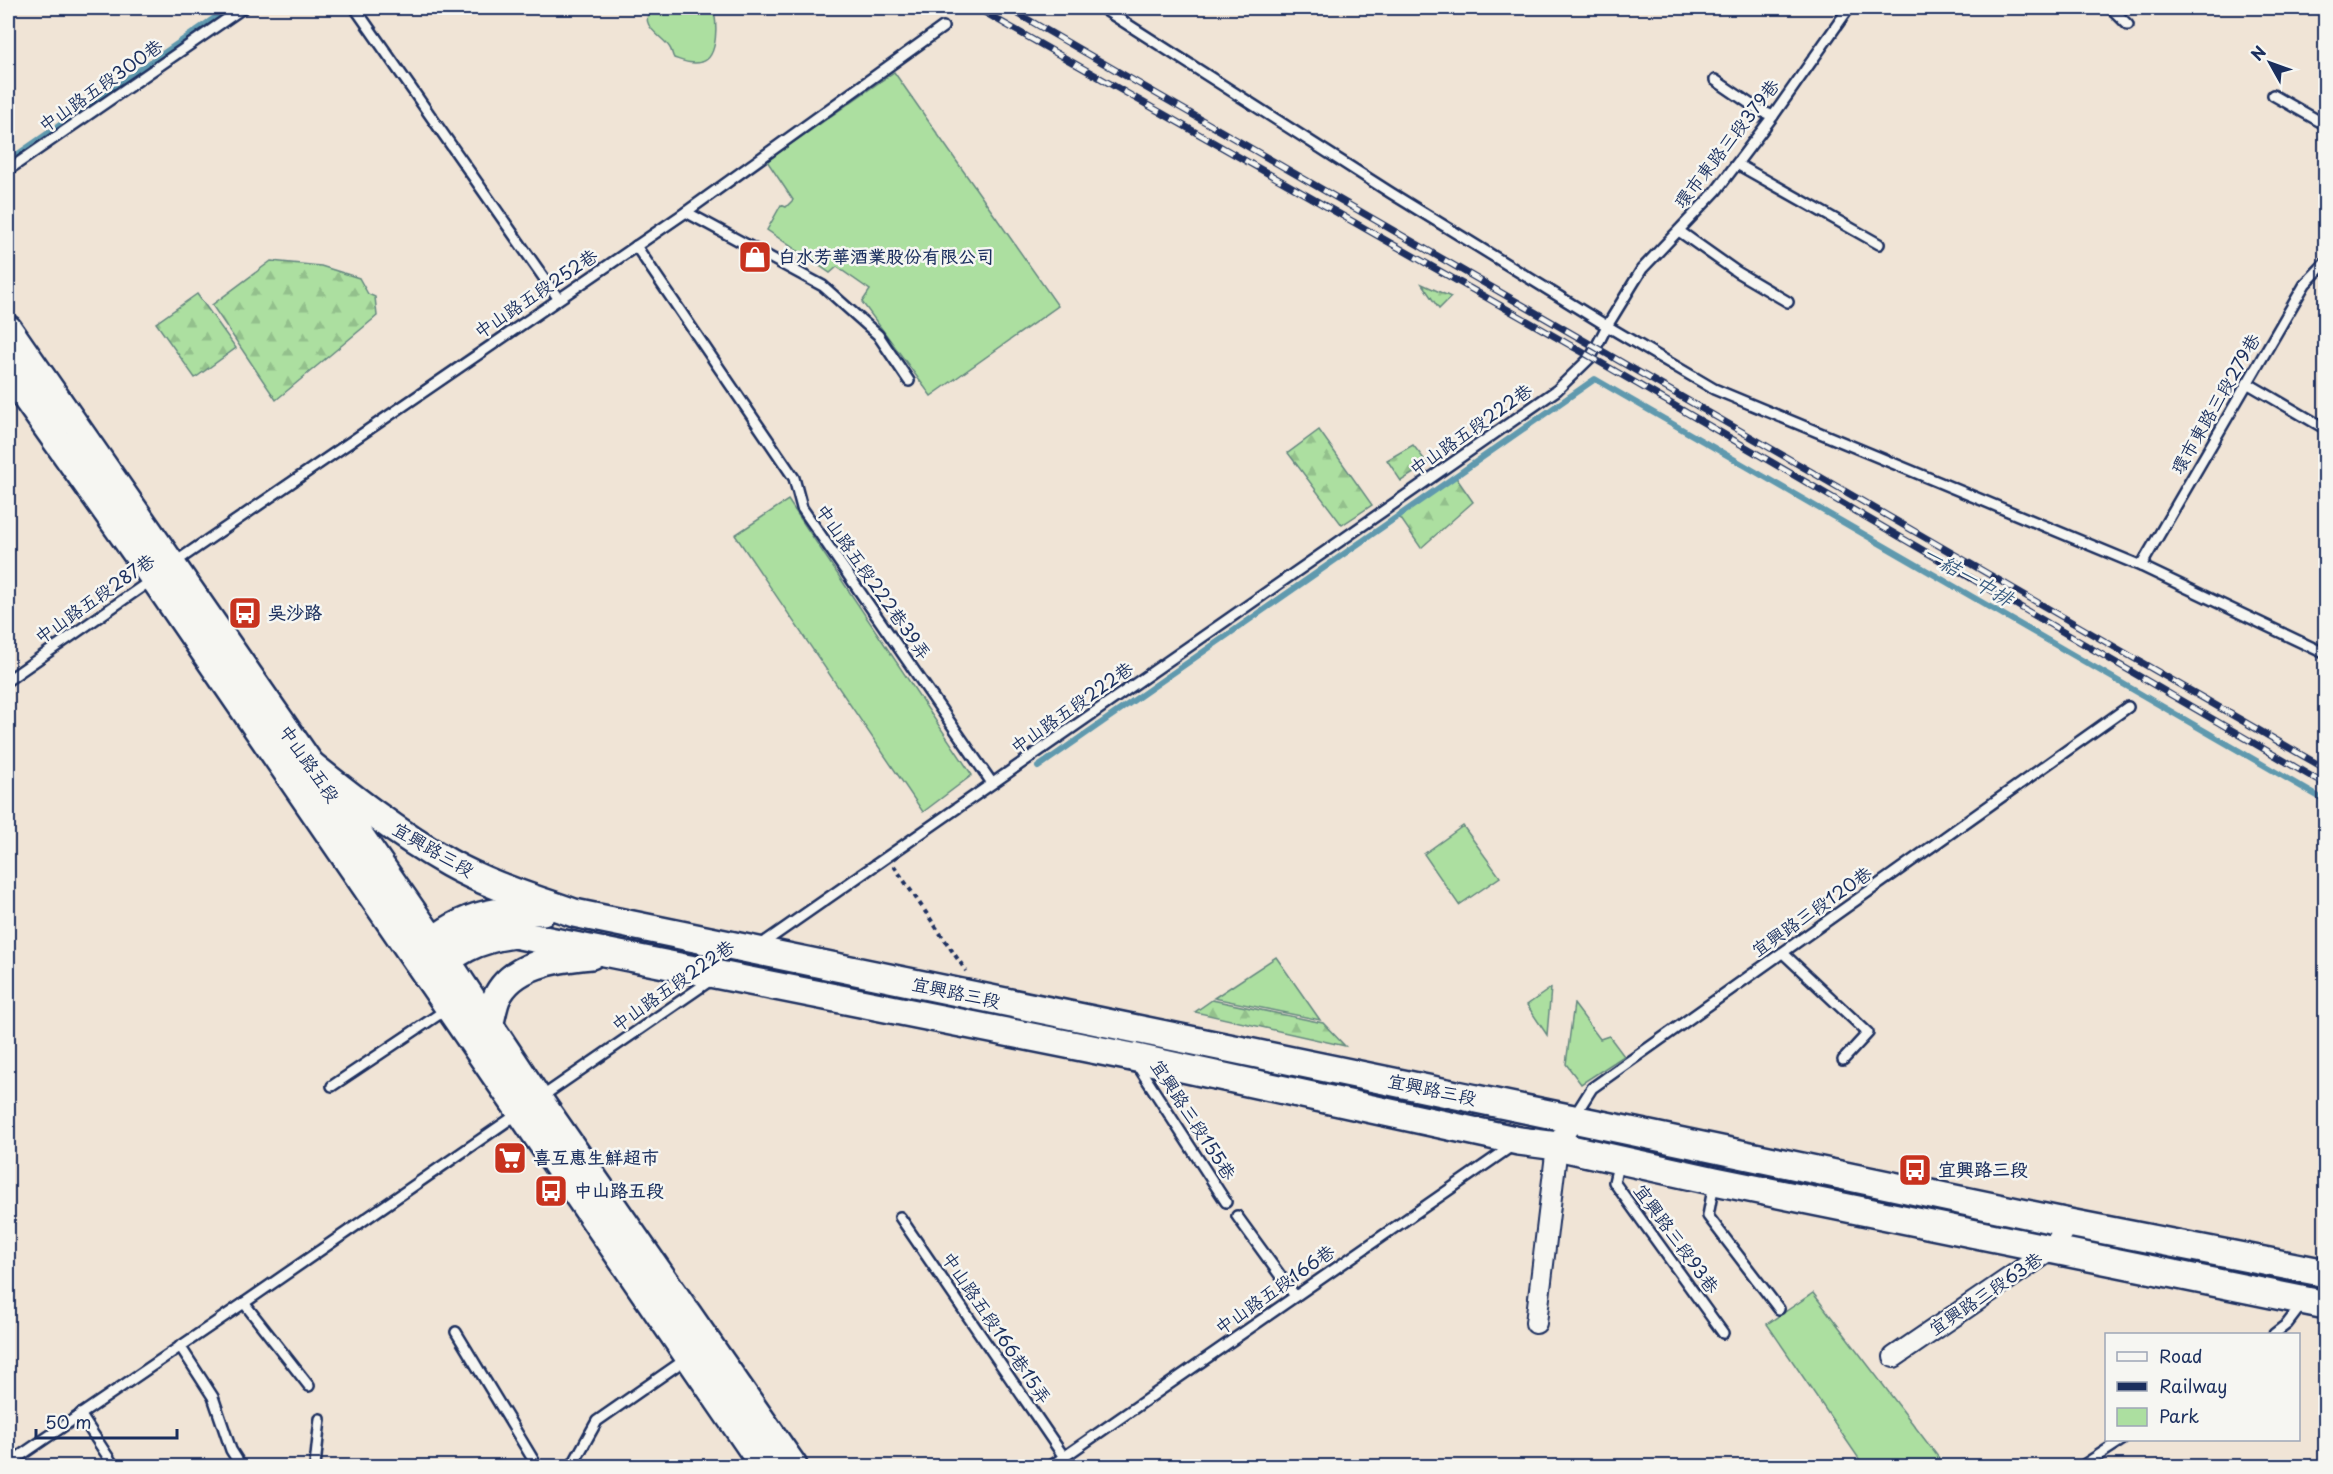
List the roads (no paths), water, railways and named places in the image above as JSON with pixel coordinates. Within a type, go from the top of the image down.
[{"type":"street","name":"中山路五段","points":[[8,329],[162,572],[430,959],[489,1027],[530,1105]]},
{"type":"street","name":"中山路五段","points":[[8,372],[306,761],[430,959],[449,1008],[530,1105],[698,1350],[793,1467]]},
{"type":"street","name":"宜興路三段","points":[[306,761],[367,810],[451,864],[507,890],[574,913],[748,954],[986,999],[1548,1133],[1619,1161],[2315,1303]]},
{"type":"street","name":"宜興路三段","points":[[430,959],[459,925],[491,912],[512,909],[574,913]]},
{"type":"street","name":"宜興路三段","points":[[430,959],[493,937],[514,934],[610,954],[723,971],[1132,1057],[1548,1133],[2069,1223],[2325,1273]]},
{"type":"street","name":"宜興路三段","points":[[489,1027],[496,999],[508,980],[528,967],[578,956],[610,954]]},
{"type":"street","points":[[1536,1323],[1548,1133]]},
{"type":"street","name":"宜興路三段63巷","points":[[1894,1357],[2052,1249],[2069,1223]]},
{"type":"street","name":"中山路五段","points":[[698,1350],[764,1467]]},
{"type":"lane","name":"中山路五段300巷","points":[[8,170],[243,8]]},
{"type":"lane","points":[[355,8],[558,298]]},
{"type":"lane","points":[[1102,8],[1391,193],[1606,326],[1714,389],[2141,566],[2325,654]]},
{"type":"lane","name":"環市東路三段379巷","points":[[1606,326],[1642,269],[1716,191],[1773,116],[1849,8]]},
{"type":"lane","points":[[2111,8],[2128,25]]},
{"type":"lane","name":"中山路五段252巷","points":[[162,572],[686,212],[943,27]]},
{"type":"lane","points":[[1715,80],[1759,110],[1773,116]]},
{"type":"lane","points":[[2273,95],[2325,125]]},
{"type":"lane","points":[[1737,164],[1879,244]]},
{"type":"lane","points":[[686,212],[823,286],[878,335],[909,381]]},
{"type":"lane","points":[[1679,231],[1737,272],[1788,302]]},
{"type":"lane","name":"中山路五段222巷39弄","points":[[636,246],[794,478],[802,508],[992,783]]},
{"type":"lane","name":"環市東路三段279巷","points":[[2141,566],[2305,284],[2325,262]]},
{"type":"lane","name":"中山路五段222巷","points":[[748,954],[1557,390],[1591,357],[1606,326]]},
{"type":"lane","points":[[2247,383],[2325,429]]},
{"type":"lane","name":"中山路五段287巷","points":[[8,680],[162,572]]},
{"type":"lane","name":"宜興路三段120巷","points":[[1548,1133],[1592,1088],[2128,707]]},
{"type":"lane","points":[[1783,953],[1868,1033],[1843,1060]]},
{"type":"lane","name":"中山路五段222巷","points":[[8,1464],[723,971]]},
{"type":"lane","points":[[332,1086],[449,1008]]},
{"type":"lane","name":"宜興路三段155巷","points":[[1132,1057],[1226,1202]]},
{"type":"lane","name":"中山路五段166巷","points":[[1051,1467],[1295,1296],[1548,1133]]},
{"type":"lane","name":"宜興路三段93巷","points":[[1619,1161],[1614,1182],[1723,1333]]},
{"type":"lane","points":[[1715,1181],[1708,1216],[1779,1309]]},
{"type":"lane","points":[[1238,1216],[1295,1296]]},
{"type":"lane","name":"中山路五段166巷15弄","points":[[900,1217],[1064,1458]]},
{"type":"lane","points":[[244,1303],[309,1386]]},
{"type":"lane","points":[[2276,1333],[2315,1303]]},
{"type":"lane","points":[[456,1332],[537,1467]]},
{"type":"lane","points":[[180,1347],[213,1397],[231,1450],[241,1467]]},
{"type":"lane","points":[[572,1467],[597,1421],[698,1350]]},
{"type":"lane","points":[[80,1414],[114,1467]]},
{"type":"lane","points":[[315,1467],[320,1419]]},
{"type":"lane","points":[[2082,1467],[2121,1441]]},
{"type":"waterway","points":[[8,161],[229,8]]},
{"type":"waterway","name":"一結一中排","points":[[1038,767],[1595,379],[2326,801]]},
{"type":"railway","points":[[977,8],[1591,357],[2326,785]]},
{"type":"railway","points":[[1008,8],[2326,769]]},
{"type":"place","name":"白水芳華酒業股份有限公司","points":[[755,257]]},
{"type":"place","name":"吳沙路","points":[[245,613]]},
{"type":"place","name":"喜互惠生鮮超市","points":[[510,1158]]},
{"type":"place","name":"宜興路三段","points":[[1915,1170]]},
{"type":"place","name":"中山路五段","points":[[551,1191]]}]
